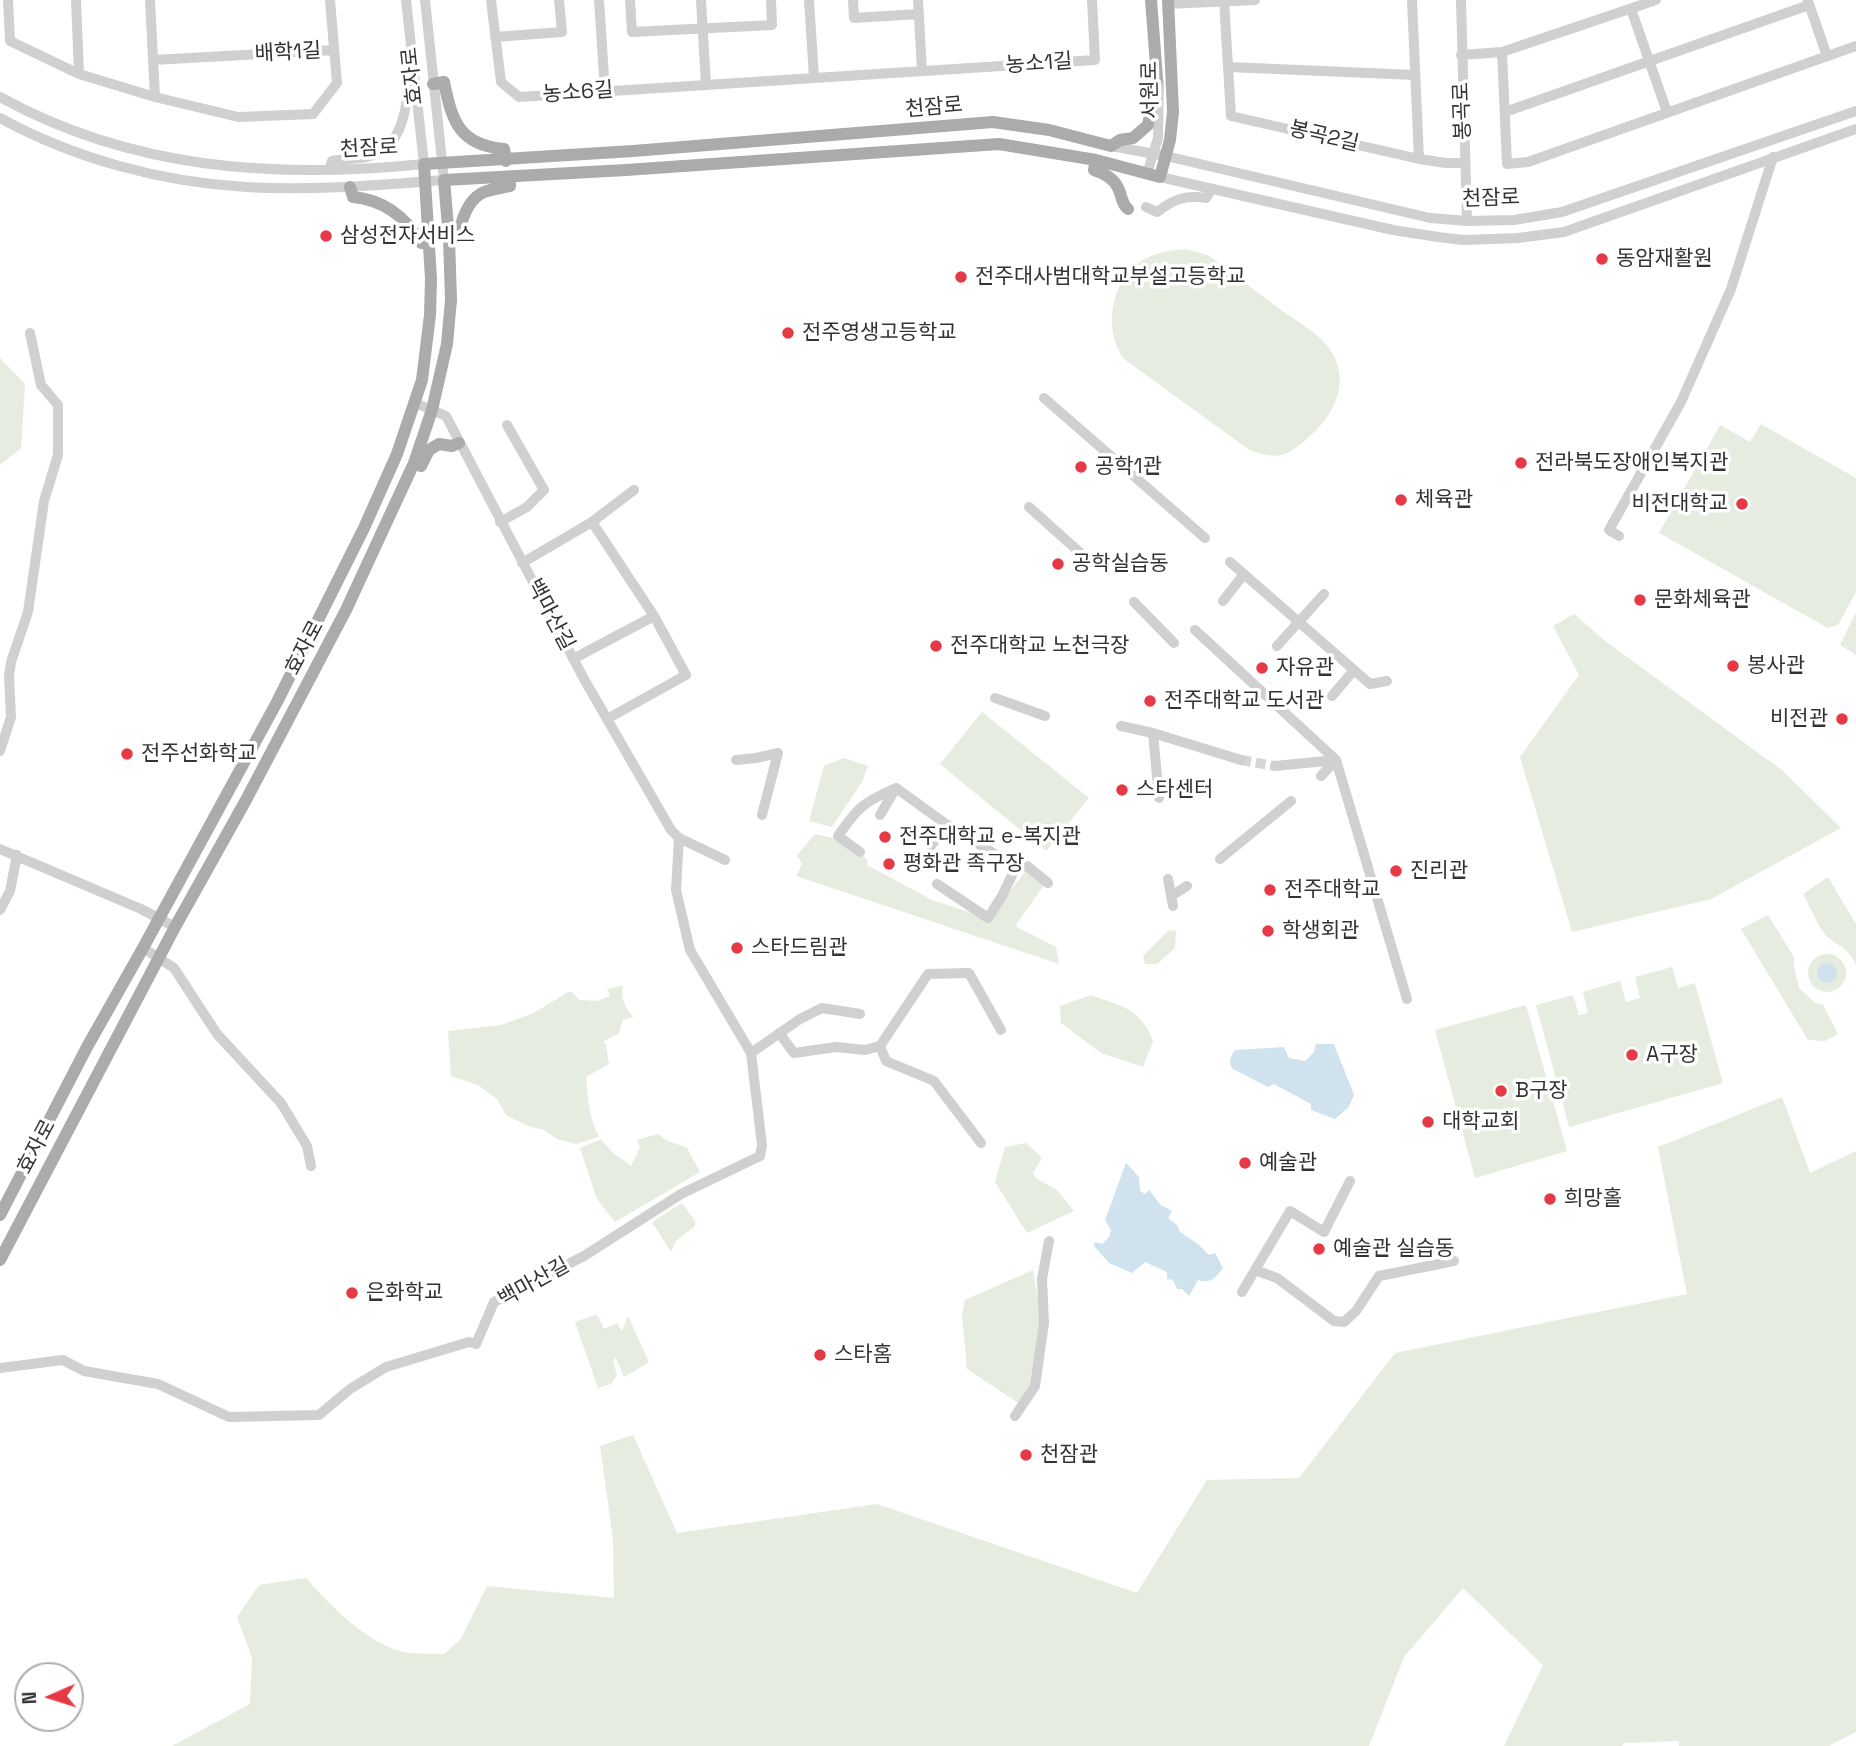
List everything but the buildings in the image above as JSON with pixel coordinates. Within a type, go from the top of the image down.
[{"type":"main road","name":"서원로","points":[[1151,0],[1157,78]]},
{"type":"main road","name":"서원로","points":[[1160,177],[1160,155],[1173,113],[1168,2]]},
{"type":"main road","points":[[1111,146],[1119,140],[1132,138],[1148,125],[1157,78]]},
{"type":"main road","points":[[433,84],[444,82],[452,118],[465,136],[491,148],[504,149],[506,160]]},
{"type":"main road","name":"천잠로","points":[[424,164],[993,122],[1049,130],[1111,146]]},
{"type":"main road","name":"천잠로","points":[[444,180],[999,144],[1096,160],[1160,177]]},
{"type":"main road","points":[[1096,160],[1094,170],[1107,175],[1118,187],[1121,203],[1128,209]]},
{"type":"main road","name":"효자로","points":[[0,1215],[88,1047],[276,702],[364,528],[397,454],[422,380],[430,315],[424,164]]},
{"type":"main road","points":[[449,238],[459,238],[460,226],[470,204],[482,193],[510,186],[510,177]]},
{"type":"main road","name":"효자로","points":[[0,1260],[346,610],[414,463],[432,410],[447,344],[451,300],[444,180]]},
{"type":"main road","points":[[350,187],[353,197],[377,201],[390,208],[413,229],[421,243],[429,242]]},
{"type":"main road","points":[[414,463],[421,466],[429,450],[439,444],[452,446],[459,443]]},
{"type":"street","name":"배학1길","points":[[8,0],[10,41],[79,74],[155,97],[239,117],[313,114],[337,83],[330,0]]},
{"type":"street","points":[[76,0],[79,74]]},
{"type":"street","points":[[150,0],[155,97]]},
{"type":"street","name":"효자로","points":[[406,0],[424,164]]},
{"type":"street","name":"효자로","points":[[425,0],[444,180]]},
{"type":"street","name":"농소6길","points":[[491,0],[501,82],[519,97],[922,71]]},
{"type":"street","points":[[495,37],[562,32],[559,0]]},
{"type":"street","points":[[599,0],[605,92]]},
{"type":"street","points":[[630,0],[632,32],[772,25],[771,0]]},
{"type":"street","points":[[701,0],[706,85]]},
{"type":"street","points":[[809,0],[814,78]]},
{"type":"street","points":[[853,0],[854,18],[919,14]]},
{"type":"street","points":[[918,0],[922,71]]},
{"type":"street","name":"농소1길","points":[[922,71],[1095,61],[1092,0]]},
{"type":"street","points":[[1168,2],[1255,0]]},
{"type":"street","points":[[1412,0],[1419,159]]},
{"type":"street","name":"봉곡로","points":[[1461,0],[1467,221]]},
{"type":"street","points":[[1461,55],[1502,52],[1656,0]]},
{"type":"street","name":"봉곡2길","points":[[1224,1],[1231,116],[1419,159],[1464,163]]},
{"type":"street","points":[[1505,112],[1809,2],[1827,56]]},
{"type":"street","points":[[1631,9],[1667,111]]},
{"type":"street","points":[[1502,52],[1507,164],[1528,162],[1856,46]]},
{"type":"street","name":"배학1길","points":[[153,60],[334,50]]},
{"type":"street","points":[[1229,67],[1415,75]]},
{"type":"street","name":"서원로","points":[[1147,174],[1160,155],[1160,86],[1157,78]]},
{"type":"street","points":[[329,170],[332,161],[369,157],[394,139],[406,113],[408,91],[416,87]]},
{"type":"street","name":"천잠로","points":[[0,97],[59,126],[129,149],[197,164],[265,171],[424,164]]},
{"type":"street","name":"천잠로","points":[[1111,146],[1430,218],[1467,221],[1538,216],[1584,206],[1856,111]]},
{"type":"street","name":"천잠로","points":[[0,118],[29,134],[91,157],[133,170],[191,181],[248,187],[350,187],[444,180]]},
{"type":"street","name":"천잠로","points":[[1160,177],[1427,236],[1464,240],[1518,238],[1563,232],[1856,129]]},
{"type":"street","points":[[1614,533],[1681,402],[1731,289],[1773,157]]},
{"type":"street","points":[[1146,207],[1157,212],[1175,199],[1195,196],[1206,198],[1211,190]]},
{"type":"street","points":[[0,751],[10,717],[11,662],[28,612],[44,501],[58,455],[58,405],[41,385],[30,333]]},
{"type":"street","points":[[1044,398],[1205,538]]},
{"type":"street","name":"백마산길","points":[[415,403],[446,416],[573,659],[671,830],[679,838],[725,860]]},
{"type":"street","points":[[500,522],[527,507],[544,490],[507,425]]},
{"type":"street","points":[[522,563],[592,522],[634,490]]},
{"type":"street","points":[[1029,507],[1086,558]]},
{"type":"street","points":[[592,522],[654,616],[686,675],[607,719]]},
{"type":"street","points":[[1230,562],[1370,684],[1387,681]]},
{"type":"street","points":[[1223,601],[1244,574]]},
{"type":"street","points":[[1277,646],[1324,594]]},
{"type":"street","points":[[1134,602],[1174,642]]},
{"type":"street","points":[[573,659],[654,616]]},
{"type":"street","points":[[1195,630],[1336,760],[1408,999]]},
{"type":"street","points":[[1332,696],[1354,670]]},
{"type":"street","points":[[995,698],[1045,716]]},
{"type":"street","points":[[1121,726],[1241,760]]},
{"type":"street","points":[[1153,733],[1159,798]]},
{"type":"street","points":[[736,760],[778,753],[762,815]]},
{"type":"street","points":[[1275,766],[1336,760]]},
{"type":"street","points":[[1321,776],[1336,760]]},
{"type":"street","points":[[880,815],[896,788]]},
{"type":"street","points":[[896,788],[946,824],[1016,867],[1027,866],[1048,883]]},
{"type":"street","points":[[860,852],[838,835],[856,810],[866,802],[896,788]]},
{"type":"street","points":[[1220,859],[1291,801]]},
{"type":"street","points":[[931,846],[946,824]]},
{"type":"street","name":"백마산길","points":[[0,1368],[63,1360],[84,1371],[159,1384],[229,1417],[319,1415],[350,1389],[386,1367],[469,1342],[477,1344],[494,1302],[584,1256],[681,1194],[760,1156],[762,1145],[751,1053],[690,950],[676,890],[679,838]]},
{"type":"street","points":[[0,849],[175,927]]},
{"type":"street","points":[[0,910],[10,891],[17,855]]},
{"type":"street","points":[[937,884],[988,918],[1016,867]]},
{"type":"street","points":[[1168,879],[1172,901],[1187,886]]},
{"type":"street","points":[[144,948],[174,968],[217,1034],[281,1103],[307,1146],[311,1166]]},
{"type":"street","points":[[779,1033],[794,1053],[836,1047],[866,1050],[880,1045],[928,974],[969,973],[1001,1030]]},
{"type":"street","points":[[751,1053],[800,1019],[822,1008],[860,1014]]},
{"type":"street","points":[[880,1045],[886,1061],[934,1081],[981,1143]]},
{"type":"street","points":[[1242,1292],[1290,1211],[1324,1232],[1350,1181]]},
{"type":"street","points":[[1015,1416],[1035,1386],[1044,1323],[1042,1279],[1049,1241]]},
{"type":"street","points":[[1255,1270],[1277,1278],[1334,1321],[1344,1322],[1356,1311],[1378,1276],[1454,1261]]},
{"type":"shaded area","points":[[1186,249],[1208,255],[1306,327],[1328,347],[1335,359],[1340,383],[1333,406],[1319,427],[1288,453],[1274,456],[1248,449],[1124,359],[1117,347],[1113,334],[1113,306],[1123,279],[1148,257]]},
{"type":"shaded area","points":[[0,358],[25,384],[21,448],[0,465]]},
{"type":"shaded area","points":[[1761,424],[1856,478],[1856,592],[1838,625],[1828,628],[1659,533],[1720,425],[1750,442]]},
{"type":"shaded area","points":[[1856,612],[1856,655],[1840,645]]},
{"type":"shaded area","points":[[1574,614],[1604,640],[1783,771],[1841,828],[1711,899],[1572,932],[1520,757],[1579,675],[1553,626]]},
{"type":"shaded area","points":[[982,712],[1089,798],[1046,851],[940,764]]},
{"type":"shaded area","points":[[844,758],[868,766],[862,782],[832,827],[809,821],[824,766]]},
{"type":"shaded area","points":[[815,834],[842,840],[868,860],[867,865],[932,900],[989,919],[1027,869],[1045,884],[1015,926],[1056,947],[1059,964],[796,876],[802,864],[797,855]]},
{"type":"shaded area","points":[[1828,877],[1856,924],[1856,965],[1848,952],[1826,935],[1803,894]]},
{"type":"shaded area","points":[[1768,915],[1794,957],[1799,988],[1815,1003],[1823,1005],[1838,1034],[1825,1041],[1808,1040],[1741,929]]},
{"type":"shaded area","points":[[1169,930],[1176,931],[1175,948],[1157,964],[1145,964],[1143,956]]},
{"type":"shaded area","points":[[1827,954],[1841,959],[1846,973],[1841,987],[1827,992],[1813,987],[1808,973],[1813,959]]},
{"type":"shaded area","name":"A구장","points":[[1672,967],[1678,988],[1695,983],[1723,1083],[1569,1127],[1536,1005],[1573,995],[1579,1015],[1588,1013],[1583,992],[1620,981],[1626,1002],[1640,998],[1635,977]]},
{"type":"shaded area","points":[[623,986],[624,1003],[633,1017],[623,1020],[619,1033],[603,1042],[606,1045],[609,1064],[586,1077],[591,1115],[599,1137],[576,1144],[557,1139],[544,1130],[528,1126],[506,1115],[497,1099],[478,1085],[451,1076],[448,1031],[501,1025],[534,1013],[568,992],[572,992],[579,1000],[597,1001],[610,996],[607,989]]},
{"type":"shaded area","points":[[1091,995],[1129,1010],[1142,1021],[1153,1041],[1143,1067],[1101,1053],[1061,1023],[1060,1006]]},
{"type":"shaded area","name":"B구장","points":[[1526,1005],[1567,1151],[1475,1178],[1435,1030]]},
{"type":"shaded area","points":[[1782,1097],[1810,1173],[1856,1151],[1856,1732],[1829,1746],[1679,1746],[1679,1741],[1624,1743],[1622,1746],[1504,1746],[1543,1665],[1463,1588],[1404,1657],[1369,1746],[172,1746],[250,1704],[252,1658],[237,1617],[259,1585],[306,1578],[337,1611],[373,1639],[400,1651],[416,1653],[444,1654],[461,1639],[487,1586],[614,1598],[613,1539],[600,1446],[633,1435],[677,1533],[877,1504],[1137,1593],[1207,1480],[1299,1478],[1395,1353],[1687,1294],[1658,1147]]},
{"type":"shaded area","points":[[658,1134],[687,1148],[700,1172],[615,1222],[597,1199],[580,1148],[601,1139],[612,1152],[631,1166],[640,1147],[637,1140]]},
{"type":"shaded area","points":[[1026,1143],[1042,1158],[1033,1173],[1036,1178],[1058,1191],[1074,1211],[1027,1233],[995,1182],[1005,1147]]},
{"type":"shaded area","points":[[682,1203],[695,1221],[695,1226],[676,1241],[671,1252],[652,1222]]},
{"type":"shaded area","points":[[1033,1270],[1041,1317],[1032,1386],[1020,1404],[967,1369],[962,1314],[965,1300]]},
{"type":"shaded area","points":[[595,1315],[604,1329],[617,1323],[622,1331],[628,1316],[649,1362],[624,1377],[615,1357],[613,1362],[617,1375],[611,1384],[598,1388],[575,1322]]},
{"type":"water","points":[[1823,963],[1831,963],[1837,973],[1831,983],[1823,983],[1817,977],[1817,969]]},
{"type":"water","points":[[1316,1044],[1334,1044],[1354,1095],[1348,1108],[1335,1119],[1311,1110],[1311,1104],[1274,1084],[1268,1087],[1233,1069],[1230,1064],[1235,1050],[1284,1047],[1289,1058],[1305,1061],[1314,1052]]},
{"type":"water","points":[[1126,1163],[1139,1177],[1140,1191],[1145,1194],[1149,1190],[1161,1205],[1172,1211],[1168,1218],[1177,1225],[1180,1232],[1209,1255],[1215,1253],[1223,1268],[1212,1279],[1198,1280],[1189,1296],[1182,1289],[1177,1289],[1173,1280],[1167,1279],[1167,1272],[1145,1262],[1132,1273],[1109,1263],[1094,1246],[1095,1242],[1102,1244],[1109,1237],[1111,1230],[1105,1220]]},
{"type":"tunnel","points":[[1241,760],[1275,766]]},
{"type":"place","name":"삼성전자서비스","points":[[326,236]]},
{"type":"place","name":"동암재활원","points":[[1602,259]]},
{"type":"place","name":"전주대사범대학교부설고등학교","points":[[961,277]]},
{"type":"place","name":"전주영생고등학교","points":[[788,333]]},
{"type":"place","name":"전라북도장애인복지관","points":[[1521,463]]},
{"type":"place","name":"공학1관","points":[[1081,467]]},
{"type":"place","name":"체육관","points":[[1401,500]]},
{"type":"place","name":"비전대학교","points":[[1742,504]]},
{"type":"place","name":"공학실습동","points":[[1058,564]]},
{"type":"place","name":"문화체육관","points":[[1640,600]]},
{"type":"place","name":"전주대학교 노천극장","points":[[936,646]]},
{"type":"place","name":"봉사관","points":[[1733,666]]},
{"type":"place","name":"자유관","points":[[1262,668]]},
{"type":"place","name":"전주대학교 도서관","points":[[1150,701]]},
{"type":"place","name":"비전관","points":[[1842,719]]},
{"type":"place","name":"전주선화학교","points":[[127,754]]},
{"type":"place","name":"스타센터","points":[[1122,790]]},
{"type":"place","name":"전주대학교 e-복지관","points":[[885,837]]},
{"type":"place","name":"평화관 족구장","points":[[889,864]]},
{"type":"place","name":"진리관","points":[[1396,871]]},
{"type":"place","name":"전주대학교","points":[[1270,890]]},
{"type":"place","name":"학생회관","points":[[1268,931]]},
{"type":"place","name":"스타드림관","points":[[737,948]]},
{"type":"place","name":"A구장","points":[[1632,1055]]},
{"type":"place","name":"B구장","points":[[1501,1091]]},
{"type":"place","name":"대학교회","points":[[1428,1122]]},
{"type":"place","name":"예술관","points":[[1245,1163]]},
{"type":"place","name":"희망홀","points":[[1550,1199]]},
{"type":"place","name":"예술관 실습동","points":[[1319,1249]]},
{"type":"place","name":"은화학교","points":[[352,1293]]},
{"type":"place","name":"스타홈","points":[[820,1355]]},
{"type":"place","name":"천잠관","points":[[1026,1455]]}]
